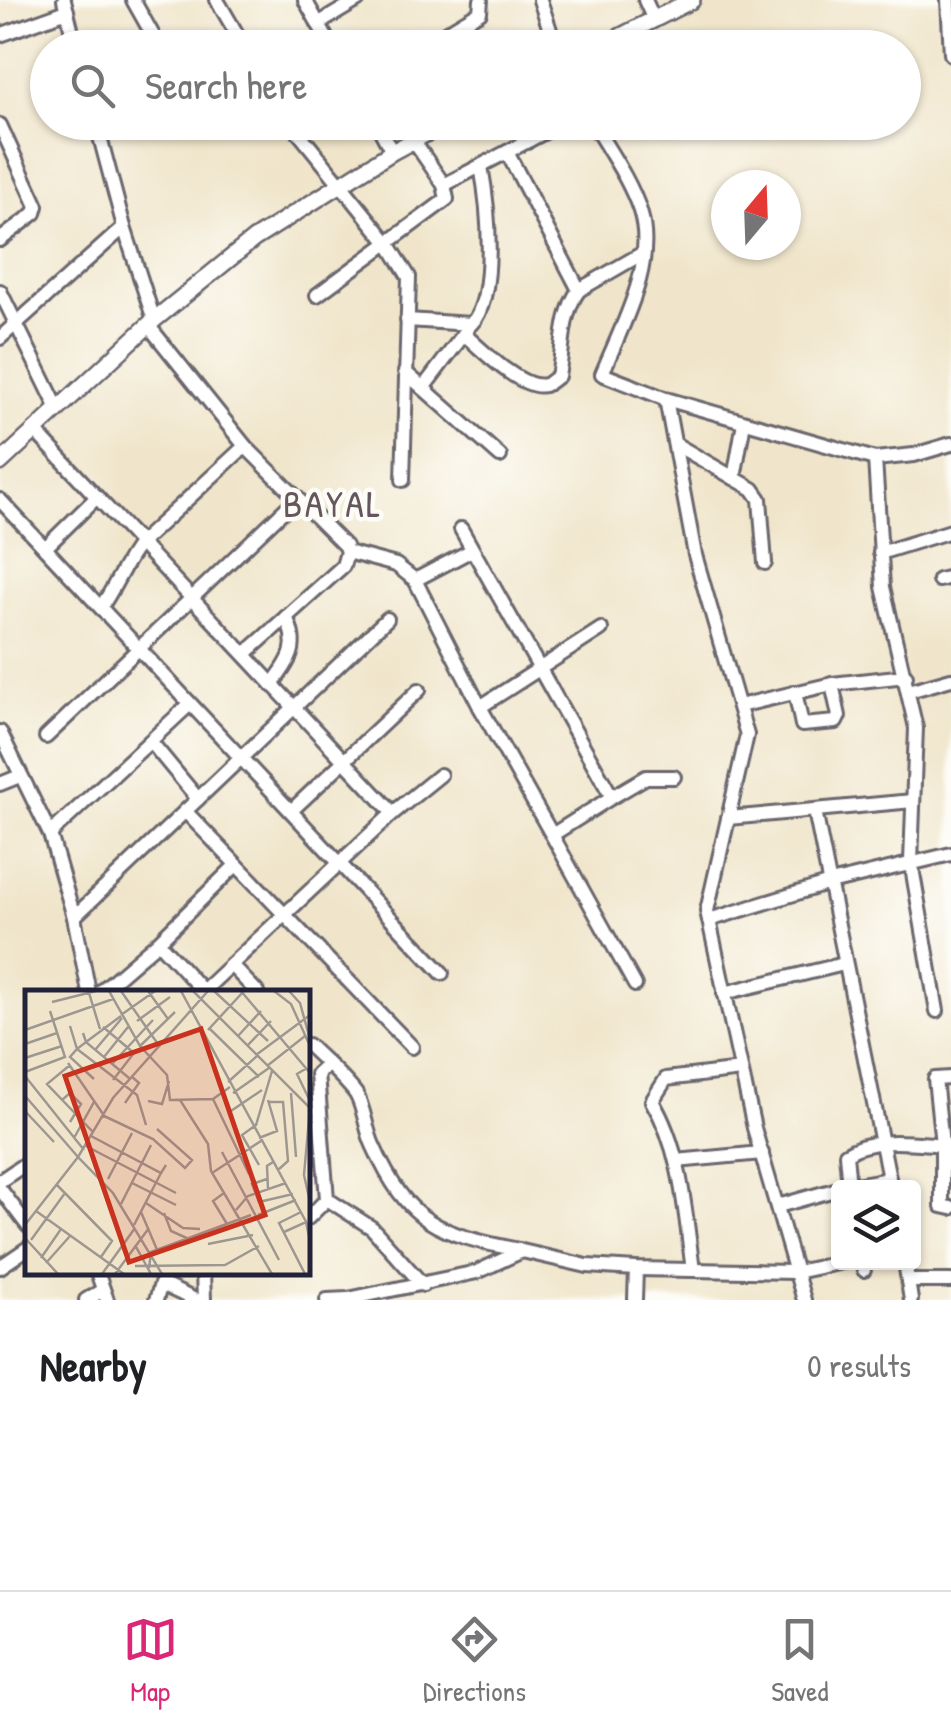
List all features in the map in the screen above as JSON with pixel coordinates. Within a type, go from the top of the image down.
[{"type":"street","points":[[133,0],[150,30]]},
{"type":"street","points":[[216,0],[234,30]]},
{"type":"street","points":[[305,0],[322,30]]},
{"type":"street","points":[[318,24],[358,0]]},
{"type":"street","points":[[450,30],[480,12],[481,0]]},
{"type":"street","points":[[540,0],[550,30]]},
{"type":"street","points":[[645,0],[654,20]]},
{"type":"street","points":[[634,30],[692,0]]},
{"type":"street","points":[[948,0],[951,54]]},
{"type":"street","points":[[0,35],[66,6]]},
{"type":"street","points":[[0,125],[37,206],[35,213],[0,240]]},
{"type":"street","points":[[101,140],[151,322],[244,446],[347,552],[343,566],[245,654]]},
{"type":"street","points":[[305,140],[388,244],[409,277],[402,480]]},
{"type":"street","points":[[386,140],[392,152]]},
{"type":"street","points":[[0,463],[151,322],[254,240],[413,140],[444,185],[448,199],[316,295]]},
{"type":"street","points":[[444,185],[531,140]]},
{"type":"street","points":[[602,140],[637,203],[644,234],[634,294],[602,374],[666,399],[875,460],[914,455],[951,444]]},
{"type":"street","points":[[507,152],[579,290]]},
{"type":"street","points":[[423,388],[480,315],[485,296],[488,208],[481,166]]},
{"type":"street","points":[[0,338],[124,227]]},
{"type":"street","points":[[407,320],[468,329],[515,376],[531,384],[546,385],[558,376],[568,310],[579,290],[643,252]]},
{"type":"street","points":[[0,291],[58,409]]},
{"type":"street","points":[[405,372],[500,456]]},
{"type":"street","points":[[666,399],[695,555],[747,744],[708,902],[709,920],[741,1070],[804,1300]]},
{"type":"street","points":[[734,478],[744,422]]},
{"type":"street","points":[[35,431],[393,812]]},
{"type":"street","points":[[675,444],[760,498],[766,563]]},
{"type":"street","points":[[101,607],[140,543],[244,446]]},
{"type":"street","points":[[875,460],[887,607],[916,728],[910,862],[936,1011]]},
{"type":"street","points":[[45,548],[97,497]]},
{"type":"street","points":[[46,736],[297,498]]},
{"type":"street","points":[[0,500],[442,973]]},
{"type":"street","points":[[461,529],[612,797]]},
{"type":"street","points":[[880,553],[951,531]]},
{"type":"street","points":[[415,580],[472,550]]},
{"type":"street","points":[[347,552],[396,565],[415,580],[480,708],[635,985]]},
{"type":"street","points":[[272,684],[295,648],[286,617]]},
{"type":"street","points":[[74,917],[387,618]]},
{"type":"street","points":[[480,708],[601,630]]},
{"type":"street","points":[[739,706],[832,684],[906,676]]},
{"type":"street","points":[[909,691],[951,679]]},
{"type":"street","points":[[795,692],[802,724],[836,722],[839,716],[832,684]]},
{"type":"street","points":[[290,811],[420,690]]},
{"type":"street","points":[[50,834],[190,704]]},
{"type":"street","points":[[0,732],[50,834],[74,917],[89,990]]},
{"type":"street","points":[[151,742],[198,799]]},
{"type":"street","points":[[205,990],[393,812],[440,775]]},
{"type":"street","points":[[0,784],[20,776]]},
{"type":"street","points":[[552,835],[646,777],[674,777]]},
{"type":"street","points":[[728,818],[913,800]]},
{"type":"street","points":[[815,811],[889,1180]]},
{"type":"street","points":[[185,812],[412,1047]]},
{"type":"street","points":[[709,920],[830,883],[951,854]]},
{"type":"street","points":[[102,990],[236,865]]},
{"type":"street","points":[[158,942],[201,990]]},
{"type":"street","points":[[724,993],[844,964]]},
{"type":"street","points":[[231,965],[255,990]]},
{"type":"street","points":[[310,1047],[358,1096],[382,1166],[408,1204],[441,1230],[587,1266],[796,1272],[831,1265]]},
{"type":"street","points":[[310,1216],[327,1199],[317,1074],[327,1065]]},
{"type":"street","points":[[693,1270],[676,1161],[652,1101],[666,1079],[741,1070]]},
{"type":"street","points":[[951,1078],[934,1079],[946,1144],[942,1206],[951,1208]]},
{"type":"street","points":[[844,1180],[846,1154],[851,1150],[882,1143],[946,1144]]},
{"type":"street","points":[[676,1161],[762,1153]]},
{"type":"street","points":[[0,1181],[25,1164]]},
{"type":"street","points":[[0,1189],[25,1222]]},
{"type":"street","points":[[778,1206],[831,1192]]},
{"type":"street","points":[[327,1199],[385,1239],[423,1285]]},
{"type":"street","points":[[0,1267],[25,1250]]},
{"type":"street","points":[[327,1300],[477,1272],[522,1250]]},
{"type":"street","points":[[635,1300],[636,1270]]},
{"type":"street","points":[[906,1270],[911,1300]]},
{"type":"street","points":[[203,1275],[204,1300]]},
{"type":"street","points":[[156,1300],[159,1278]]},
{"type":"street","points":[[159,1278],[166,1300]]},
{"type":"street","points":[[159,1278],[195,1300]]},
{"type":"street","points":[[908,1281],[951,1281]]},
{"type":"street","points":[[86,1300],[105,1295]]},
{"type":"district","name":"BAYAL","points":[[333,504]]}]
